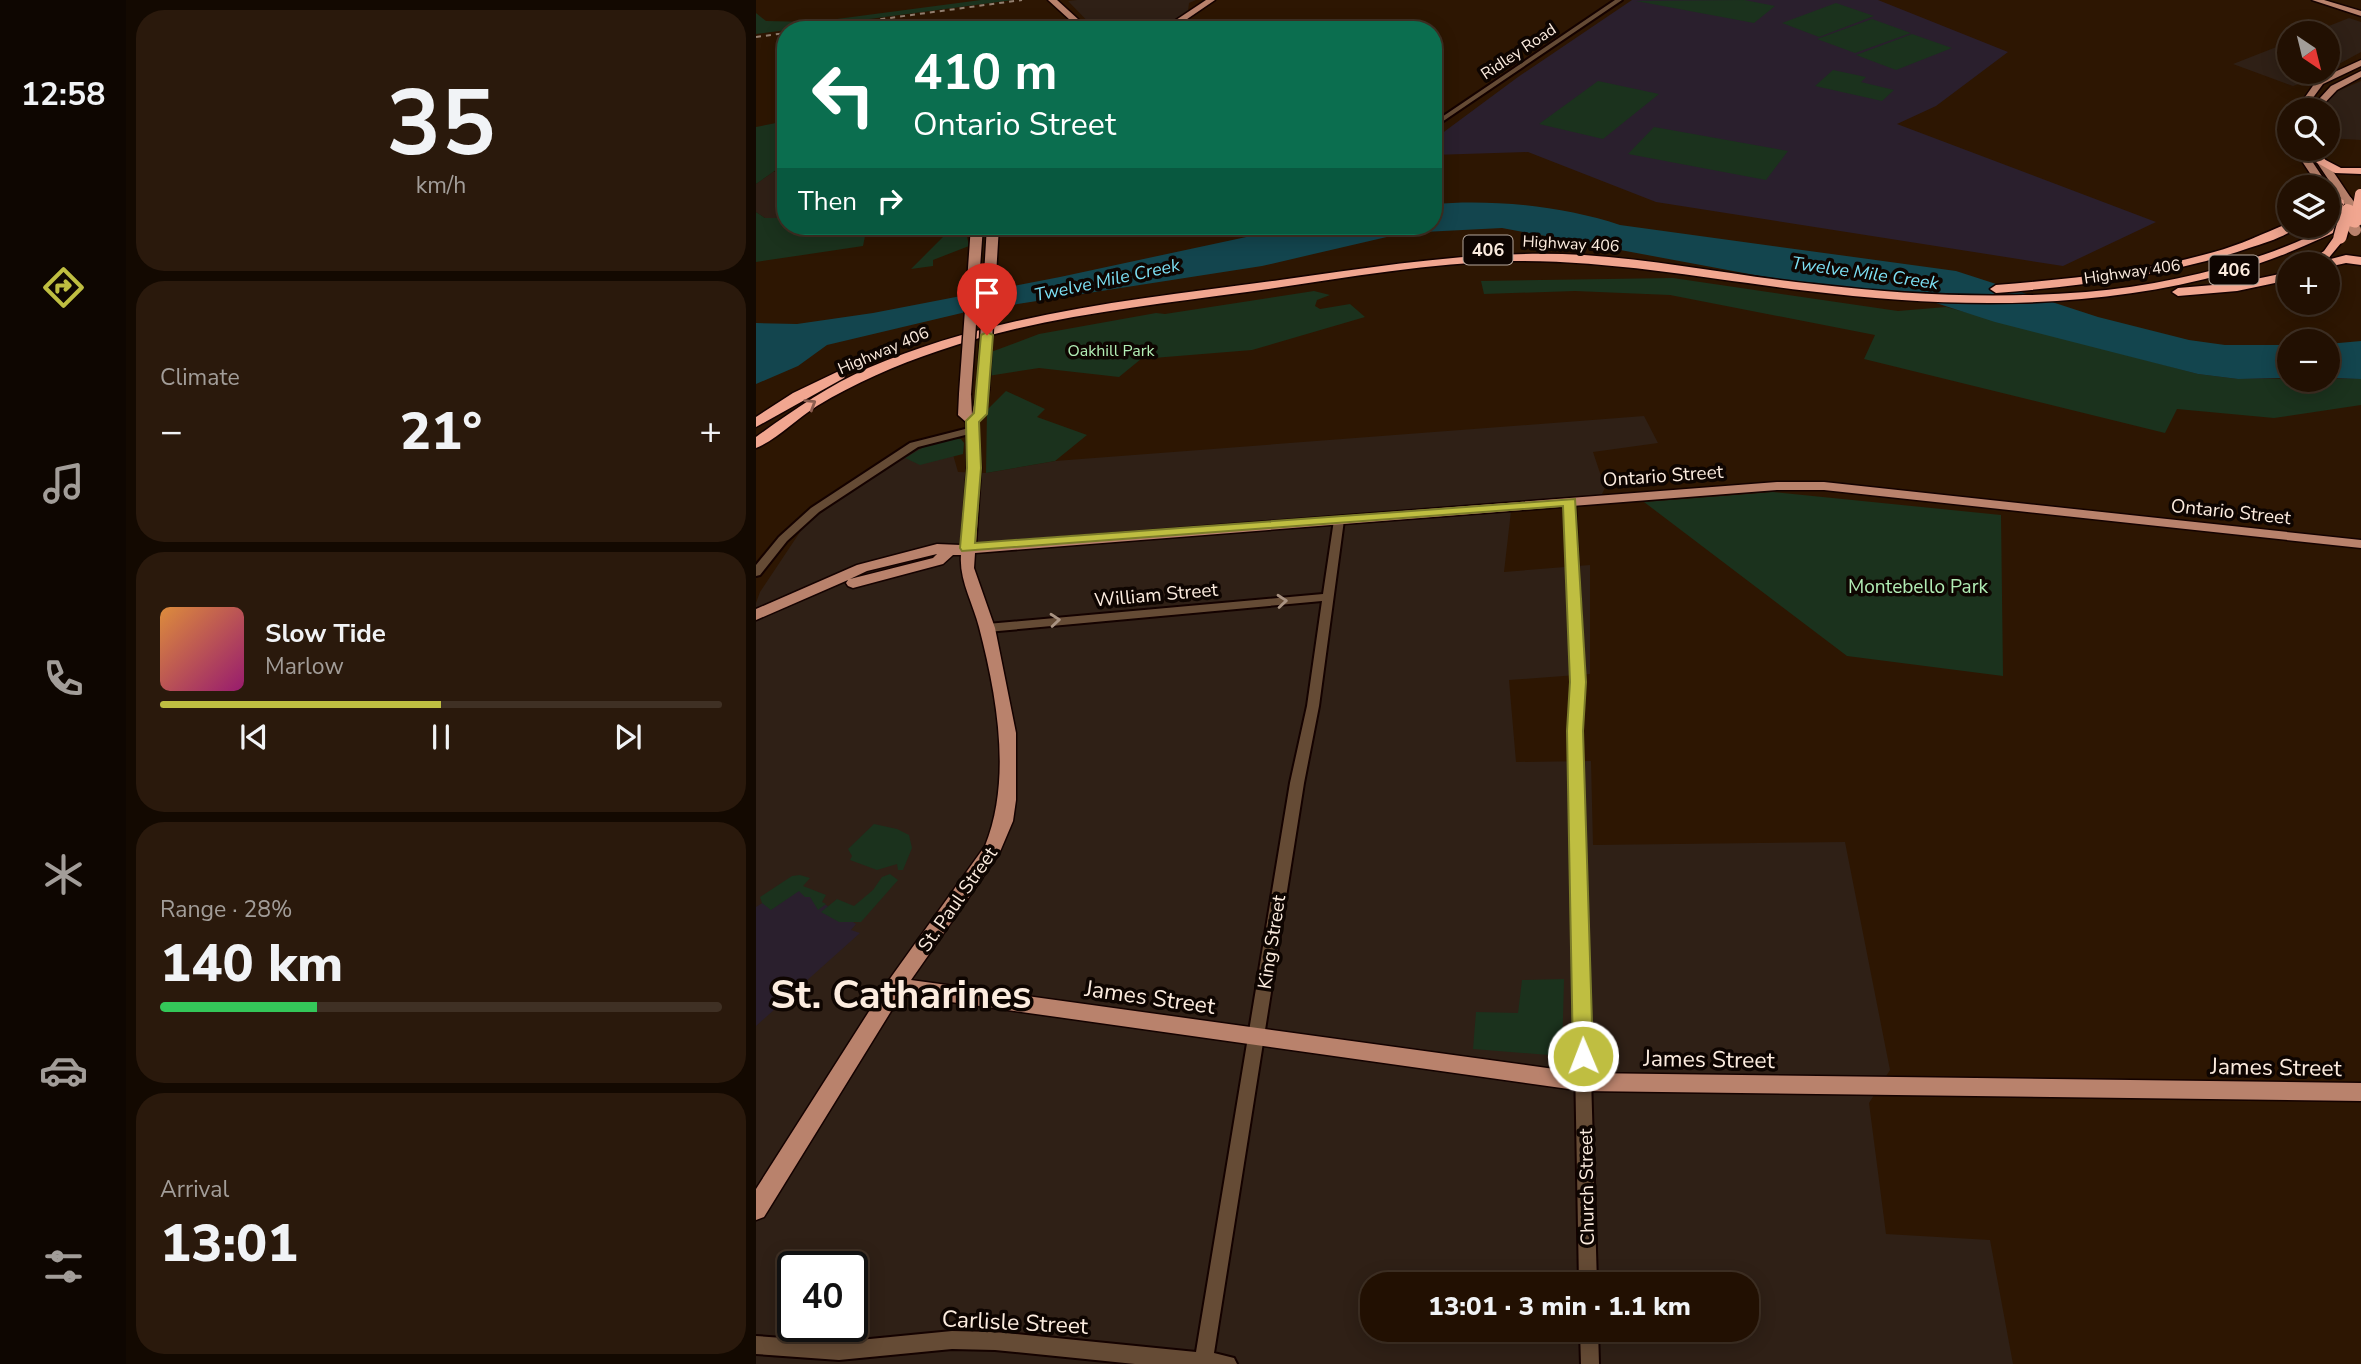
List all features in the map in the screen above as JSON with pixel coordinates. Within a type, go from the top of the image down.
[{"type":"highway","points":[[2325,161],[2339,171],[2361,172]]},
{"type":"highway","points":[[2328,252],[2340,237],[2348,210]]},
{"type":"highway","name":"Highway 406","points":[[756,444],[789,418],[854,379],[940,345],[1053,318],[1384,269],[1479,258],[1562,257],[1629,263],[1845,292],[1979,300],[2179,283],[2241,268],[2309,243],[2348,210]]},
{"type":"highway","points":[[1986,290],[2112,278],[2181,265],[2277,232]]},
{"type":"highway","name":"Highway 406","points":[[756,423],[798,396],[862,365],[943,335],[1012,317],[1451,252],[1560,249],[1887,286],[2094,290],[2205,267],[2266,249],[2291,238]]},
{"type":"highway","points":[[2340,261],[2361,261]]},
{"type":"highway","points":[[2094,290],[2225,289],[2277,278]]},
{"type":"main road","points":[[1179,21],[1211,0]]},
{"type":"main road","points":[[2316,0],[2361,14]]},
{"type":"main road","points":[[1055,2],[1076,21]]},
{"type":"main road","points":[[2309,98],[2320,82],[2361,63]]},
{"type":"main road","points":[[2324,98],[2334,88],[2361,74]]},
{"type":"main road","points":[[2309,161],[2348,210]]},
{"type":"main road","points":[[2320,161],[2348,210]]},
{"type":"main road","points":[[975,235],[964,415],[973,425],[980,414],[984,390],[993,235]]},
{"type":"main road","name":"St. Paul Street","points":[[756,1209],[896,986],[993,849],[1004,821],[1008,733],[987,628],[967,568],[958,550],[974,468],[973,425]]},
{"type":"main road","name":"Ontario Street","points":[[825,582],[894,558],[937,549],[958,550],[1777,486],[1824,486],[2361,544]]},
{"type":"main road","points":[[756,626],[801,603],[866,578],[938,561],[958,550]]},
{"type":"main road","points":[[756,615],[825,582]]},
{"type":"main road","name":"James Street","points":[[896,986],[1583,1082],[2361,1092]]},
{"type":"street","name":"Ridley Road","points":[[1442,120],[1619,0]]},
{"type":"street","points":[[756,572],[783,539],[815,510],[914,445],[973,425]]},
{"type":"street","name":"Church Street","points":[[1570,502],[1578,682],[1575,731],[1588,1272]]},
{"type":"street","name":"King Street","points":[[1203,1363],[1312,706],[1339,520]]},
{"type":"street","name":"William Street","points":[[987,628],[1328,597]]},
{"type":"street","name":"Carlisle Street","points":[[756,1345],[839,1351],[952,1340],[995,1341],[1228,1364]]},
{"type":"street","points":[[1589,1342],[1590,1364]]},
{"type":"shaded area","points":[[1196,0],[1189,3],[1188,11],[1172,21],[1087,21],[1068,1]]},
{"type":"shaded area","points":[[1632,0],[1878,0],[2008,52],[1936,106],[1897,124],[2156,222],[2063,266],[1656,202],[1528,152],[1442,155],[1442,133],[1518,77]]},
{"type":"shaded area","points":[[2349,18],[2361,22],[2361,52],[2340,63],[2340,22]]},
{"type":"shaded area","points":[[2277,47],[2277,80],[2233,64]]},
{"type":"shaded area","points":[[2361,81],[2361,140],[2340,139],[2340,98],[2329,98]]},
{"type":"shaded area","points":[[777,172],[777,218],[765,218],[756,212],[756,184]]},
{"type":"shaded area","points":[[1644,416],[1658,443],[1593,452],[1605,488],[1597,504],[1511,511],[1504,572],[1590,565],[1590,674],[1509,680],[1516,762],[1591,761],[1593,845],[1845,842],[1890,1070],[1869,1103],[1886,1234],[1990,1240],[2013,1364],[756,1364],[756,603],[760,592],[806,523],[916,449],[950,444],[958,472],[986,473],[1055,461]]},
{"type":"shaded area","points":[[793,884],[856,924],[851,930],[860,933],[756,1026],[756,907]]},
{"type":"green space","points":[[981,0],[1013,0],[854,21],[822,21]]},
{"type":"green space","points":[[1744,0],[1775,6],[1754,23],[1636,1]]},
{"type":"green space","points":[[1836,3],[1874,16],[1819,37],[1782,23]]},
{"type":"green space","points":[[756,13],[766,21],[777,21],[777,31],[756,34]]},
{"type":"green space","points":[[1872,19],[1911,33],[1855,53],[1817,39]]},
{"type":"green space","points":[[1912,34],[1952,48],[1896,70],[1856,55]]},
{"type":"green space","points":[[1833,70],[1866,77],[1861,82],[1894,90],[1882,101],[1815,86]]},
{"type":"green space","points":[[1598,81],[1659,94],[1603,139],[1539,124]]},
{"type":"green space","points":[[777,123],[777,169],[756,184],[756,127]]},
{"type":"green space","points":[[1654,127],[1788,151],[1766,180],[1628,154]]},
{"type":"green space","points":[[756,212],[765,218],[777,218],[777,235],[865,235],[863,246],[756,262]]},
{"type":"green space","points":[[945,235],[969,235],[969,246],[933,260],[933,266],[911,269]]},
{"type":"green space","points":[[1673,278],[1898,311],[1946,307],[2198,374],[2238,379],[2277,379],[2277,392],[2340,392],[2340,379],[2361,379],[2361,405],[2274,418],[2177,409],[2165,433],[1864,359],[1875,335],[1670,295],[1575,291],[1484,294],[1481,281]]},
{"type":"green space","name":"Oakhill Park","points":[[1314,291],[1330,295],[1317,300],[1315,306],[1320,309],[1350,304],[1365,317],[1252,350],[1141,359],[1119,377],[1039,368],[988,376],[991,352],[1039,334],[1156,313],[1165,314]]},
{"type":"green space","points":[[1006,391],[1045,409],[1037,417],[1087,435],[1055,461],[986,473],[987,410]]},
{"type":"green space","points":[[961,439],[964,443],[963,454],[920,465],[905,458],[934,441]]},
{"type":"green space","name":"Montebello Park","points":[[1773,492],[2001,515],[2003,676],[1847,656],[1644,502]]},
{"type":"green space","points":[[874,824],[897,829],[909,835],[912,848],[903,870],[898,870],[897,864],[877,870],[850,860],[852,856],[848,849]]},
{"type":"green space","points":[[890,874],[898,880],[861,922],[839,922],[821,912],[837,899],[854,906],[873,890],[882,877]]},
{"type":"green space","points":[[792,876],[810,878],[803,886],[826,895],[822,902],[826,904],[818,910],[810,897],[805,897],[799,891],[771,910],[762,903],[760,897]]},
{"type":"green space","points":[[1564,979],[1562,1056],[1473,1049],[1476,1012],[1518,1013],[1522,980]]},
{"type":"water","name":"Twelve Mile Creek","points":[[1480,202],[1528,205],[1598,218],[1620,225],[1956,271],[2098,317],[2189,340],[2225,345],[2277,345],[2277,378],[2238,379],[2198,374],[1995,322],[1936,303],[1760,276],[1502,228],[1442,231],[1442,204]]},
{"type":"water","name":"Twelve Mile Creek","points":[[1255,235],[1395,235],[1262,266],[966,312],[827,345],[798,366],[756,384],[756,323],[797,324],[873,313],[1060,277]]},
{"type":"water","points":[[2361,341],[2361,379],[2340,378],[2340,343]]},
{"type":"railway","points":[[867,21],[1022,0]]},
{"type":"railway","points":[[756,37],[777,34]]},
{"type":"district","name":"St. Catharines","points":[[901,994]]},
{"type":"route","points":[[987,335],[980,414],[972,421],[974,468],[967,548],[1570,502],[1578,682],[1575,731],[1583,1056]]}]
